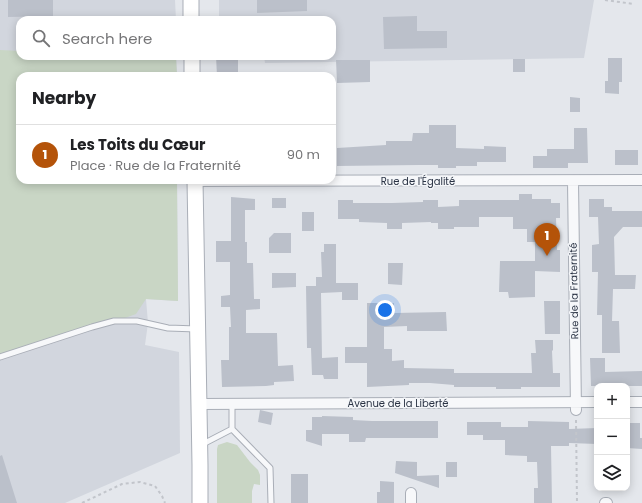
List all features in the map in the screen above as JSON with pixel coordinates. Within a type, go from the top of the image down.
[{"type":"main road","points":[[191,0],[191,16]]},
{"type":"main road","points":[[192,60],[192,72]]},
{"type":"main road","points":[[195,184],[200,503]]},
{"type":"street","name":"Rue de l'Égalité","points":[[336,180],[642,180]]},
{"type":"street","name":"Rue de la Fraternité","points":[[573,181],[576,406]]},
{"type":"street","points":[[630,402],[642,402]]},
{"type":"street","name":"Avenue de la Liberté","points":[[199,404],[576,406],[594,403]]},
{"type":"lane","points":[[0,357],[114,321],[137,322],[168,328],[198,330]]},
{"type":"lane","points":[[232,404],[232,429],[270,468],[271,503]]},
{"type":"lane","points":[[200,445],[232,429]]},
{"type":"path","points":[[604,0],[634,4]]},
{"type":"path","points":[[576,406],[577,503]]},
{"type":"path","points":[[82,503],[122,484],[140,482],[155,486],[165,503]]},
{"type":"shaded area","points":[[0,0],[175,0],[176,16],[16,16],[16,60],[176,60],[177,72],[16,72],[16,184],[177,184],[178,301],[146,299],[148,323],[145,345],[179,352],[180,453],[65,503],[0,503]]},
{"type":"shaded area","points":[[219,0],[594,0],[584,58],[265,63],[265,60],[336,60],[336,16],[219,16]]},
{"type":"green space","points":[[0,50],[16,51],[16,60],[176,60],[177,72],[16,72],[16,184],[177,184],[178,301],[146,299],[136,314],[89,331],[0,355]]},
{"type":"green space","points":[[227,442],[237,445],[258,470],[260,475],[260,485],[254,484],[252,491],[252,503],[217,503],[217,449],[218,445]]},
{"type":"building","points":[[8,0],[53,0],[53,16],[8,17]]},
{"type":"building","points":[[257,0],[307,0],[307,11],[257,13]]},
{"type":"building","points":[[417,16],[417,31],[447,31],[447,48],[384,49],[383,17]]},
{"type":"building","points":[[608,58],[622,58],[622,82],[619,82],[619,94],[605,93],[605,81],[608,81]]},
{"type":"building","points":[[513,59],[525,59],[525,72],[513,72]]},
{"type":"building","points":[[216,60],[238,60],[238,72],[217,72]]},
{"type":"building","points":[[336,60],[370,60],[370,82],[337,83]]},
{"type":"building","points":[[570,97],[580,98],[580,112],[570,112]]},
{"type":"building","points":[[429,125],[456,125],[456,148],[484,149],[484,146],[506,147],[506,162],[477,162],[477,166],[456,166],[456,168],[438,168],[438,165],[337,166],[337,148],[386,145],[386,141],[412,141],[413,133],[429,133]]},
{"type":"building","points":[[574,128],[587,128],[588,163],[568,163],[568,168],[533,168],[533,156],[547,156],[547,149],[574,149]]},
{"type":"building","points":[[615,150],[638,150],[638,165],[615,165]]},
{"type":"building","points":[[519,194],[532,194],[532,199],[551,199],[551,203],[560,203],[560,218],[556,218],[557,250],[560,250],[560,272],[535,271],[535,297],[509,298],[508,292],[499,292],[500,261],[535,261],[535,242],[527,242],[527,229],[513,229],[513,217],[479,217],[479,227],[454,227],[454,229],[438,229],[438,223],[431,222],[402,223],[402,229],[387,229],[387,223],[359,222],[359,219],[338,219],[338,200],[353,200],[353,203],[392,203],[438,200],[438,207],[459,206],[459,200],[519,200]]},
{"type":"building","points":[[231,197],[255,199],[255,210],[245,210],[245,242],[247,242],[247,263],[253,263],[254,299],[260,299],[260,309],[246,310],[246,333],[277,333],[278,366],[293,365],[294,381],[274,382],[274,385],[266,386],[222,387],[221,360],[229,360],[229,327],[231,327],[230,307],[221,307],[221,296],[230,295],[230,262],[216,262],[216,241],[231,241]]},
{"type":"building","points":[[272,198],[286,198],[286,208],[272,208]]},
{"type":"building","points":[[589,199],[604,199],[604,207],[612,207],[612,211],[642,211],[642,227],[623,227],[614,237],[615,275],[636,275],[635,289],[613,289],[612,321],[619,321],[620,353],[602,353],[602,315],[597,315],[598,272],[592,272],[592,245],[599,244],[598,217],[589,217]]},
{"type":"building","points":[[302,212],[314,212],[314,231],[302,231]]},
{"type":"building","points":[[274,233],[291,233],[291,253],[269,253],[269,238]]},
{"type":"building","points":[[324,244],[336,244],[336,283],[358,283],[358,300],[342,300],[342,292],[321,293],[322,358],[338,357],[338,379],[324,379],[323,375],[312,375],[311,348],[307,348],[306,286],[316,286],[316,277],[322,277],[321,252],[324,252]]},
{"type":"building","points":[[388,263],[403,263],[402,285],[388,284]]},
{"type":"building","points":[[272,273],[296,273],[296,287],[272,288]]},
{"type":"building","points":[[544,301],[560,301],[560,334],[545,334]]},
{"type":"building","points":[[367,303],[394,303],[394,313],[446,312],[447,331],[407,331],[407,326],[384,327],[384,349],[392,349],[392,361],[404,360],[404,368],[454,369],[454,373],[532,373],[531,353],[536,353],[535,340],[553,340],[553,373],[560,373],[560,387],[521,387],[521,389],[496,389],[496,387],[454,387],[454,385],[409,383],[409,385],[367,387],[367,363],[345,363],[345,347],[367,347]]},
{"type":"building","points":[[590,358],[605,358],[605,372],[642,371],[642,386],[630,386],[630,383],[594,383],[594,386],[591,386]]},
{"type":"building","points":[[260,410],[273,413],[271,425],[258,422]]},
{"type":"building","points":[[312,417],[353,417],[353,420],[372,421],[438,421],[438,438],[366,438],[365,442],[349,442],[349,434],[322,434],[322,446],[306,441],[306,430],[312,430]]},
{"type":"building","points":[[528,421],[569,422],[569,429],[594,428],[594,444],[569,443],[569,446],[551,446],[552,503],[534,503],[534,488],[538,488],[537,462],[527,462],[527,456],[505,455],[505,440],[483,440],[483,435],[467,435],[467,422],[501,422],[501,427],[528,427]]},
{"type":"building","points":[[630,423],[640,423],[642,449],[630,448]]},
{"type":"building","points":[[2,455],[17,503],[0,503],[0,456]]},
{"type":"building","points":[[396,461],[417,462],[417,476],[439,475],[439,488],[395,473]]},
{"type":"building","points":[[446,462],[457,462],[457,477],[446,477]]},
{"type":"building","points":[[291,474],[308,474],[308,503],[291,503]]},
{"type":"building","points":[[380,481],[394,482],[394,503],[377,503],[377,492],[380,492]]},
{"type":"place","name":"Les Toits du Cœur","points":[[547,256]]}]
